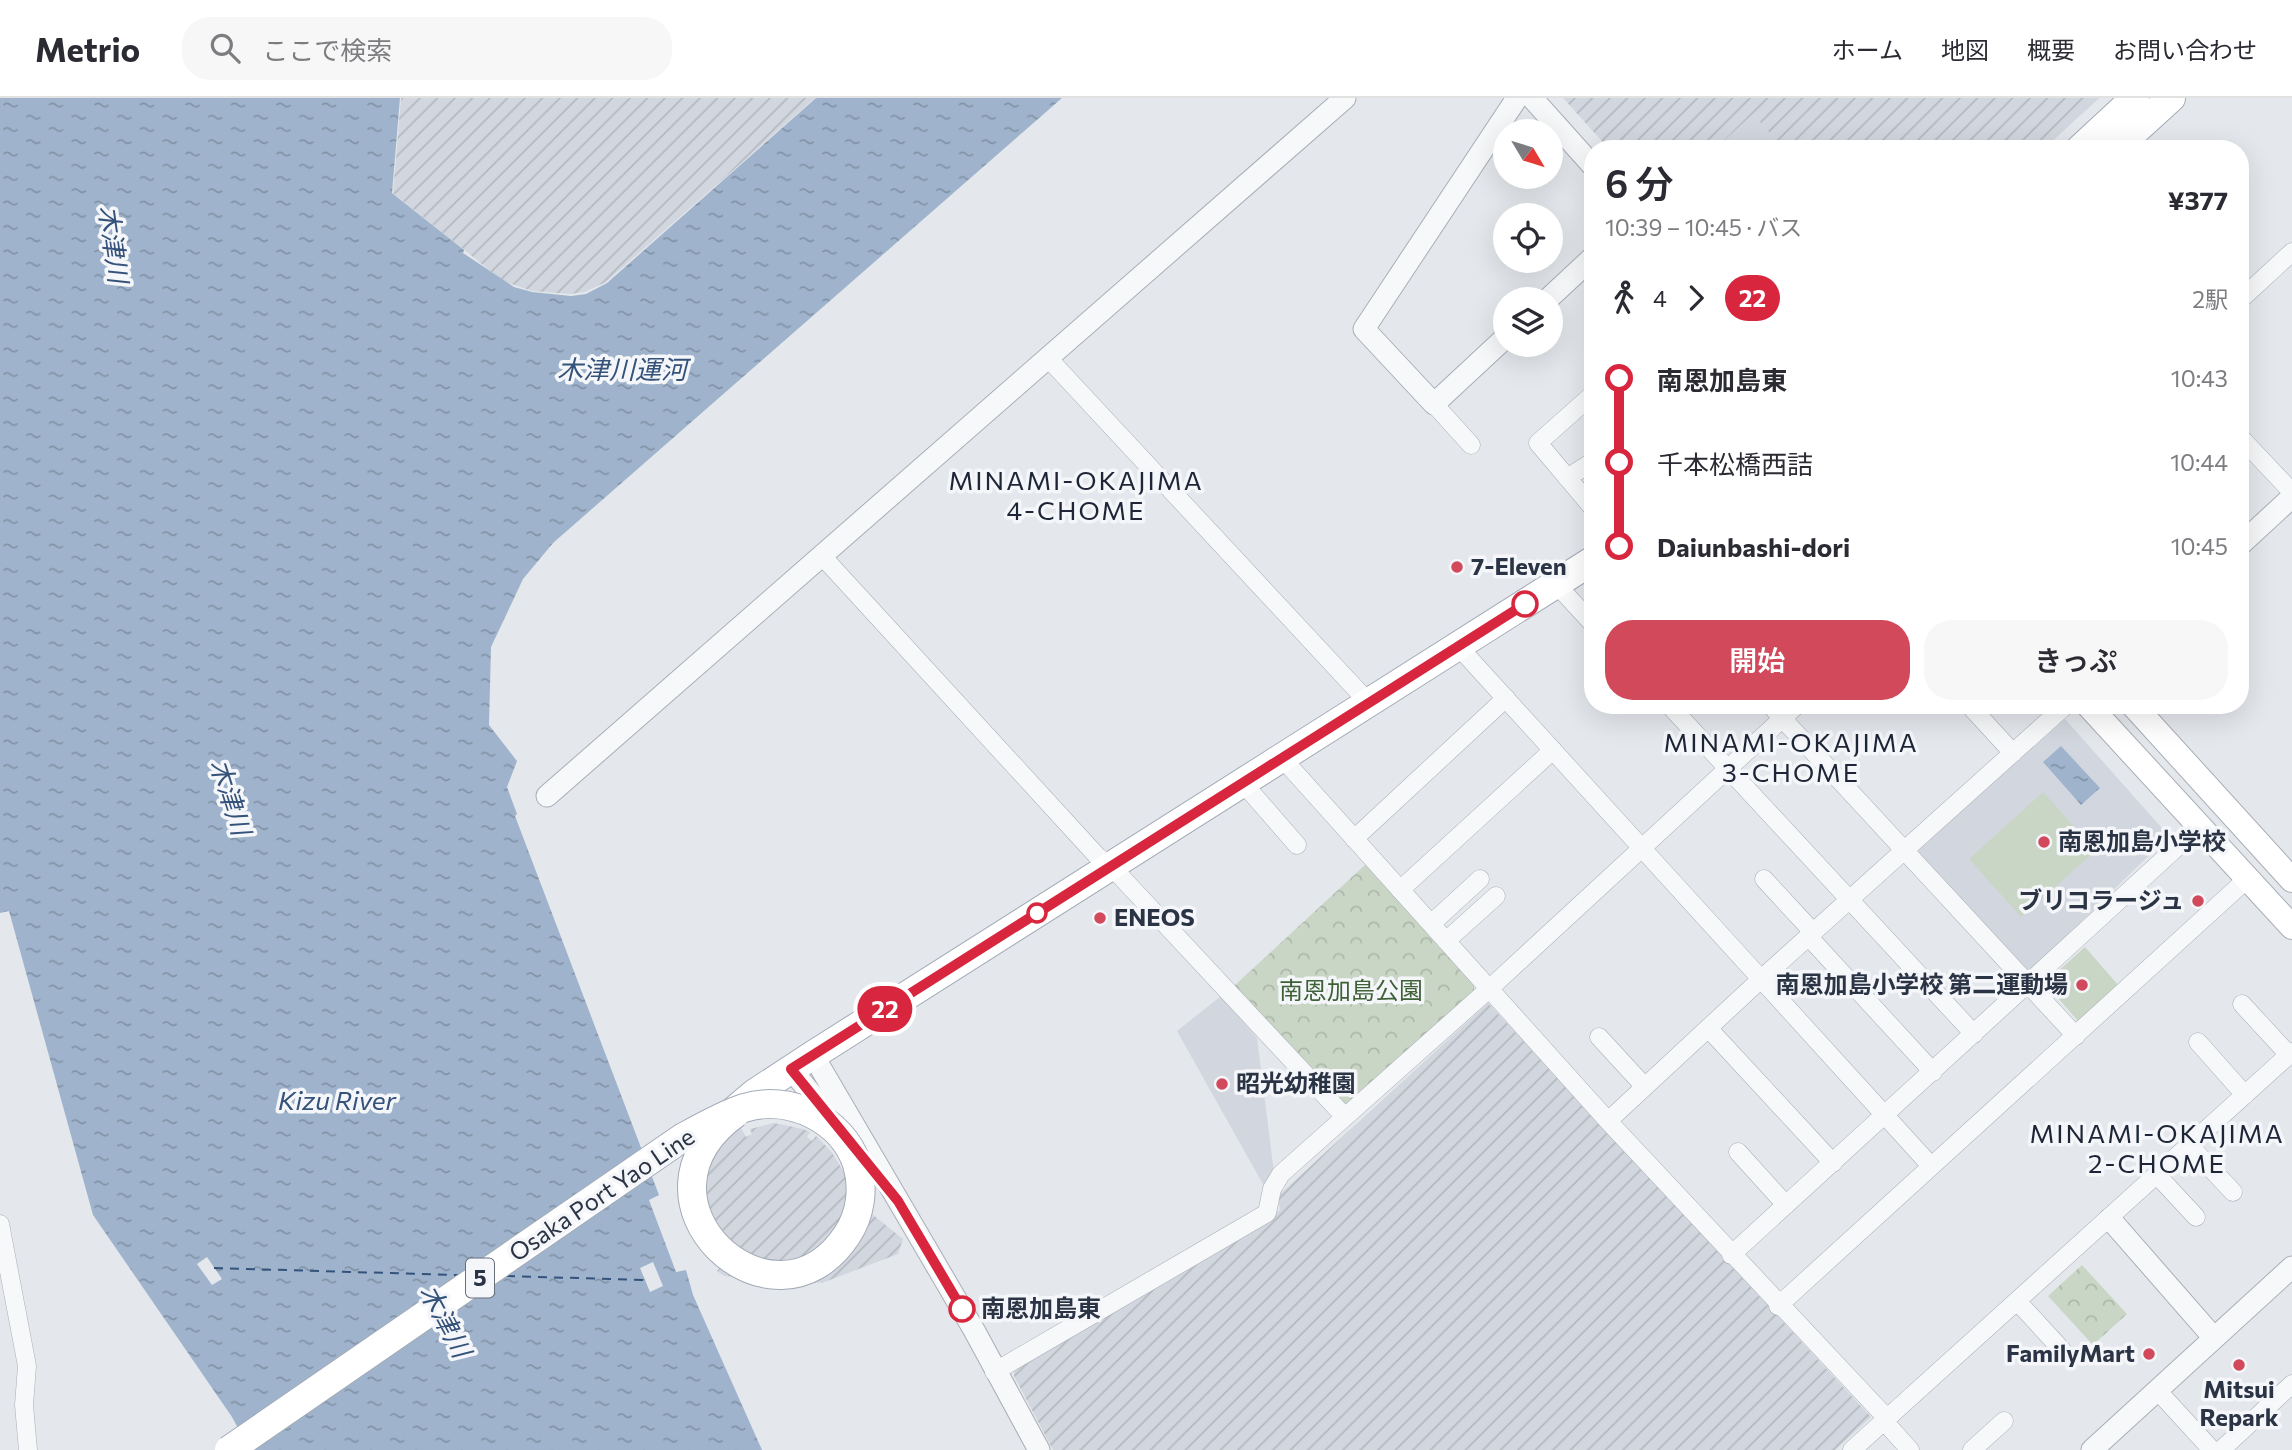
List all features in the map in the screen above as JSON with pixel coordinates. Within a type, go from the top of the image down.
[{"type":"main road","points":[[2090,140],[2135,98]]},
{"type":"main road","points":[[2125,140],[2171,98]]},
{"type":"main road","name":"Osaka Port Yao Line","points":[[229,1450],[682,1138],[713,1121],[725,1116],[736,1112],[746,1107],[783,1105],[794,1107],[814,1114],[839,1133],[853,1155],[860,1179],[859,1209],[844,1239],[822,1261],[795,1272],[759,1272],[741,1267],[726,1258],[704,1233],[697,1217],[693,1200],[693,1181],[696,1164],[702,1149],[715,1131],[736,1113],[750,1108],[794,1108],[819,1118],[835,1130],[850,1150],[856,1167],[859,1186],[857,1209],[838,1245],[821,1260],[804,1268],[786,1272],[760,1271],[742,1266],[721,1252],[701,1225],[694,1199],[694,1181],[703,1150],[715,1131],[722,1123],[728,1116],[734,1109],[802,1062],[1584,566]]},
{"type":"main road","points":[[2096,714],[2292,927]]},
{"type":"main road","points":[[2141,714],[2292,880]]},
{"type":"street","points":[[547,796],[1345,98]]},
{"type":"street","points":[[1471,446],[1364,329],[1517,98]]},
{"type":"street","points":[[1532,98],[1584,156]]},
{"type":"street","points":[[2249,292],[2292,253]]},
{"type":"street","points":[[1561,287],[1584,265]]},
{"type":"street","points":[[1434,404],[1493,349]]},
{"type":"street","points":[[1047,357],[1369,703]]},
{"type":"street","points":[[1584,402],[1538,443],[1584,498]]},
{"type":"street","points":[[2249,448],[2292,495],[2249,536]]},
{"type":"street","points":[[1567,478],[1584,466]]},
{"type":"street","points":[[823,557],[1098,858],[1111,866],[1345,1117]]},
{"type":"street","points":[[1556,584],[1584,614]]},
{"type":"street","points":[[1458,646],[1931,1166]]},
{"type":"street","points":[[1354,839],[1506,698]]},
{"type":"street","points":[[1677,714],[1974,1034]]},
{"type":"street","points":[[995,1373],[1267,1213],[1272,1189],[1281,1174],[1489,989],[1728,769],[1774,714]]},
{"type":"street","points":[[1778,714],[2076,1036]]},
{"type":"street","points":[[1977,714],[2013,753]]},
{"type":"street","points":[[1608,1122],[1760,980],[2056,714]]},
{"type":"street","points":[[1400,890],[1553,750]]},
{"type":"street","points":[[1282,758],[1608,1122],[1778,1306],[1882,1413],[1884,1421],[1910,1450]]},
{"type":"street","points":[[1243,783],[1297,845]]},
{"type":"street","points":[[1731,1255],[2199,827]]},
{"type":"street","points":[[1431,923],[1480,879]]},
{"type":"street","points":[[1765,879],[1933,1072]]},
{"type":"street","points":[[1778,1306],[2247,879]]},
{"type":"street","points":[[1446,941],[1496,896]]},
{"type":"street","points":[[1852,1450],[2110,1219],[2290,1053],[2242,1004]]},
{"type":"street","points":[[1708,1028],[1833,1163]]},
{"type":"street","points":[[1599,1037],[1645,1087]]},
{"type":"street","points":[[2198,1042],[2245,1094]]},
{"type":"street","points":[[802,1062],[898,1201],[974,1330],[1039,1450]]},
{"type":"street","points":[[2189,1145],[2233,1192]]},
{"type":"street","points":[[1738,1153],[1786,1205]]},
{"type":"street","points":[[2157,1175],[2196,1217]]},
{"type":"street","points":[[2110,1219],[2214,1338]]},
{"type":"street","points":[[0,1224],[27,1366],[24,1405],[28,1450]]},
{"type":"street","points":[[2092,1450],[2292,1267]]},
{"type":"street","points":[[2017,1301],[2062,1350]]},
{"type":"street","points":[[2221,1450],[2292,1384]]},
{"type":"street","points":[[2157,1390],[2212,1450]]},
{"type":"street","points":[[1972,1450],[2004,1421]]},
{"type":"shaded area","points":[[401,98],[815,98],[606,282],[585,292],[570,294],[532,291],[503,281],[393,193]]},
{"type":"shaded area","points":[[1563,98],[2099,98],[2054,140],[1776,140],[1753,114],[1725,140],[1601,140]]},
{"type":"shaded area","points":[[1753,114],[1776,140],[1725,140]]},
{"type":"shaded area","name":"南恩加島小学校","points":[[2065,719],[2169,836],[2032,969],[2025,970],[1919,854],[1918,849]]},
{"type":"shaded area","points":[[1221,996],[1257,1038],[1274,1173],[1264,1186],[1177,1031]]},
{"type":"shaded area","points":[[1488,1003],[1871,1417],[1835,1450],[1053,1450],[1014,1376],[1014,1370],[1280,1210],[1278,1196]]},
{"type":"shaded area","points":[[727,1104],[746,1137],[752,1134],[750,1129],[774,1123],[810,1132],[807,1137],[812,1141],[816,1136],[831,1151],[867,1210],[903,1239],[898,1254],[822,1283],[724,1276],[717,1271],[720,1267],[693,1238],[681,1202]]},
{"type":"green space","points":[[2043,792],[2090,844],[2085,848],[2091,855],[2021,917],[1969,859]]},
{"type":"green space","name":"南恩加島公園","points":[[1366,864],[1474,984],[1474,991],[1345,1108],[1234,986]]},
{"type":"green space","name":"南恩加島小学校 第二運動場","points":[[2085,947],[2119,986],[2079,1022],[2045,983]]},
{"type":"green space","points":[[2082,1265],[2127,1314],[2093,1345],[2048,1296]]},
{"type":"water","points":[[0,98],[400,98],[392,193],[464,250],[463,253],[514,287],[532,292],[571,296],[586,294],[607,283],[816,98],[1062,98],[553,543],[523,579],[491,647],[489,725],[517,761],[507,787],[517,814],[515,816],[659,1195],[649,1200],[676,1272],[686,1270],[693,1295],[762,1450],[250,1450],[232,1417],[93,1215],[9,911],[0,913]]},
{"type":"water","points":[[2061,746],[2100,788],[2081,805],[2043,762]]},
{"type":"pier","points":[[207,1257],[222,1279],[212,1285],[197,1264]]},
{"type":"pier","points":[[653,1262],[663,1286],[650,1292],[640,1268]]},
{"type":"ferry route","points":[[214,1268],[458,1275]]},
{"type":"ferry route","points":[[506,1276],[645,1280]]},
{"type":"bus line","name":"22","points":[[962,1309],[898,1201],[791,1069],[1525,604]]},
{"type":"place","name":"7-Eleven","points":[[1457,567]]},
{"type":"place","name":"南恩加島小学校","points":[[2044,842]]},
{"type":"place","name":"ブリコラージュ","points":[[2198,901]]},
{"type":"place","name":"ENEOS","points":[[1100,918]]},
{"type":"place","name":"南恩加島小学校 第二運動場","points":[[2082,985]]},
{"type":"place","name":"昭光幼稚園","points":[[1222,1084]]},
{"type":"place","name":"南恩加島東","points":[[962,1309]]},
{"type":"place","name":"FamilyMart","points":[[2149,1354]]},
{"type":"place","name":"Mitsui Repark","points":[[2239,1365]]},
{"type":"district","name":"MINAMI-OKAJIMA 4-CHOME","points":[[1076,496]]},
{"type":"district","name":"MINAMI-OKAJIMA 3-CHOME","points":[[1791,758]]},
{"type":"district","name":"MINAMI-OKAJIMA 2-CHOME","points":[[2157,1149]]},
{"type":"water label","name":"木津川","points":[[113,244]]},
{"type":"water label","name":"木津川運河","points":[[622,370]]},
{"type":"water label","name":"木津川","points":[[230,797]]},
{"type":"water label","name":"Kizu River","points":[[337,1101]]},
{"type":"water label","name":"木津川","points":[[445,1321]]}]
